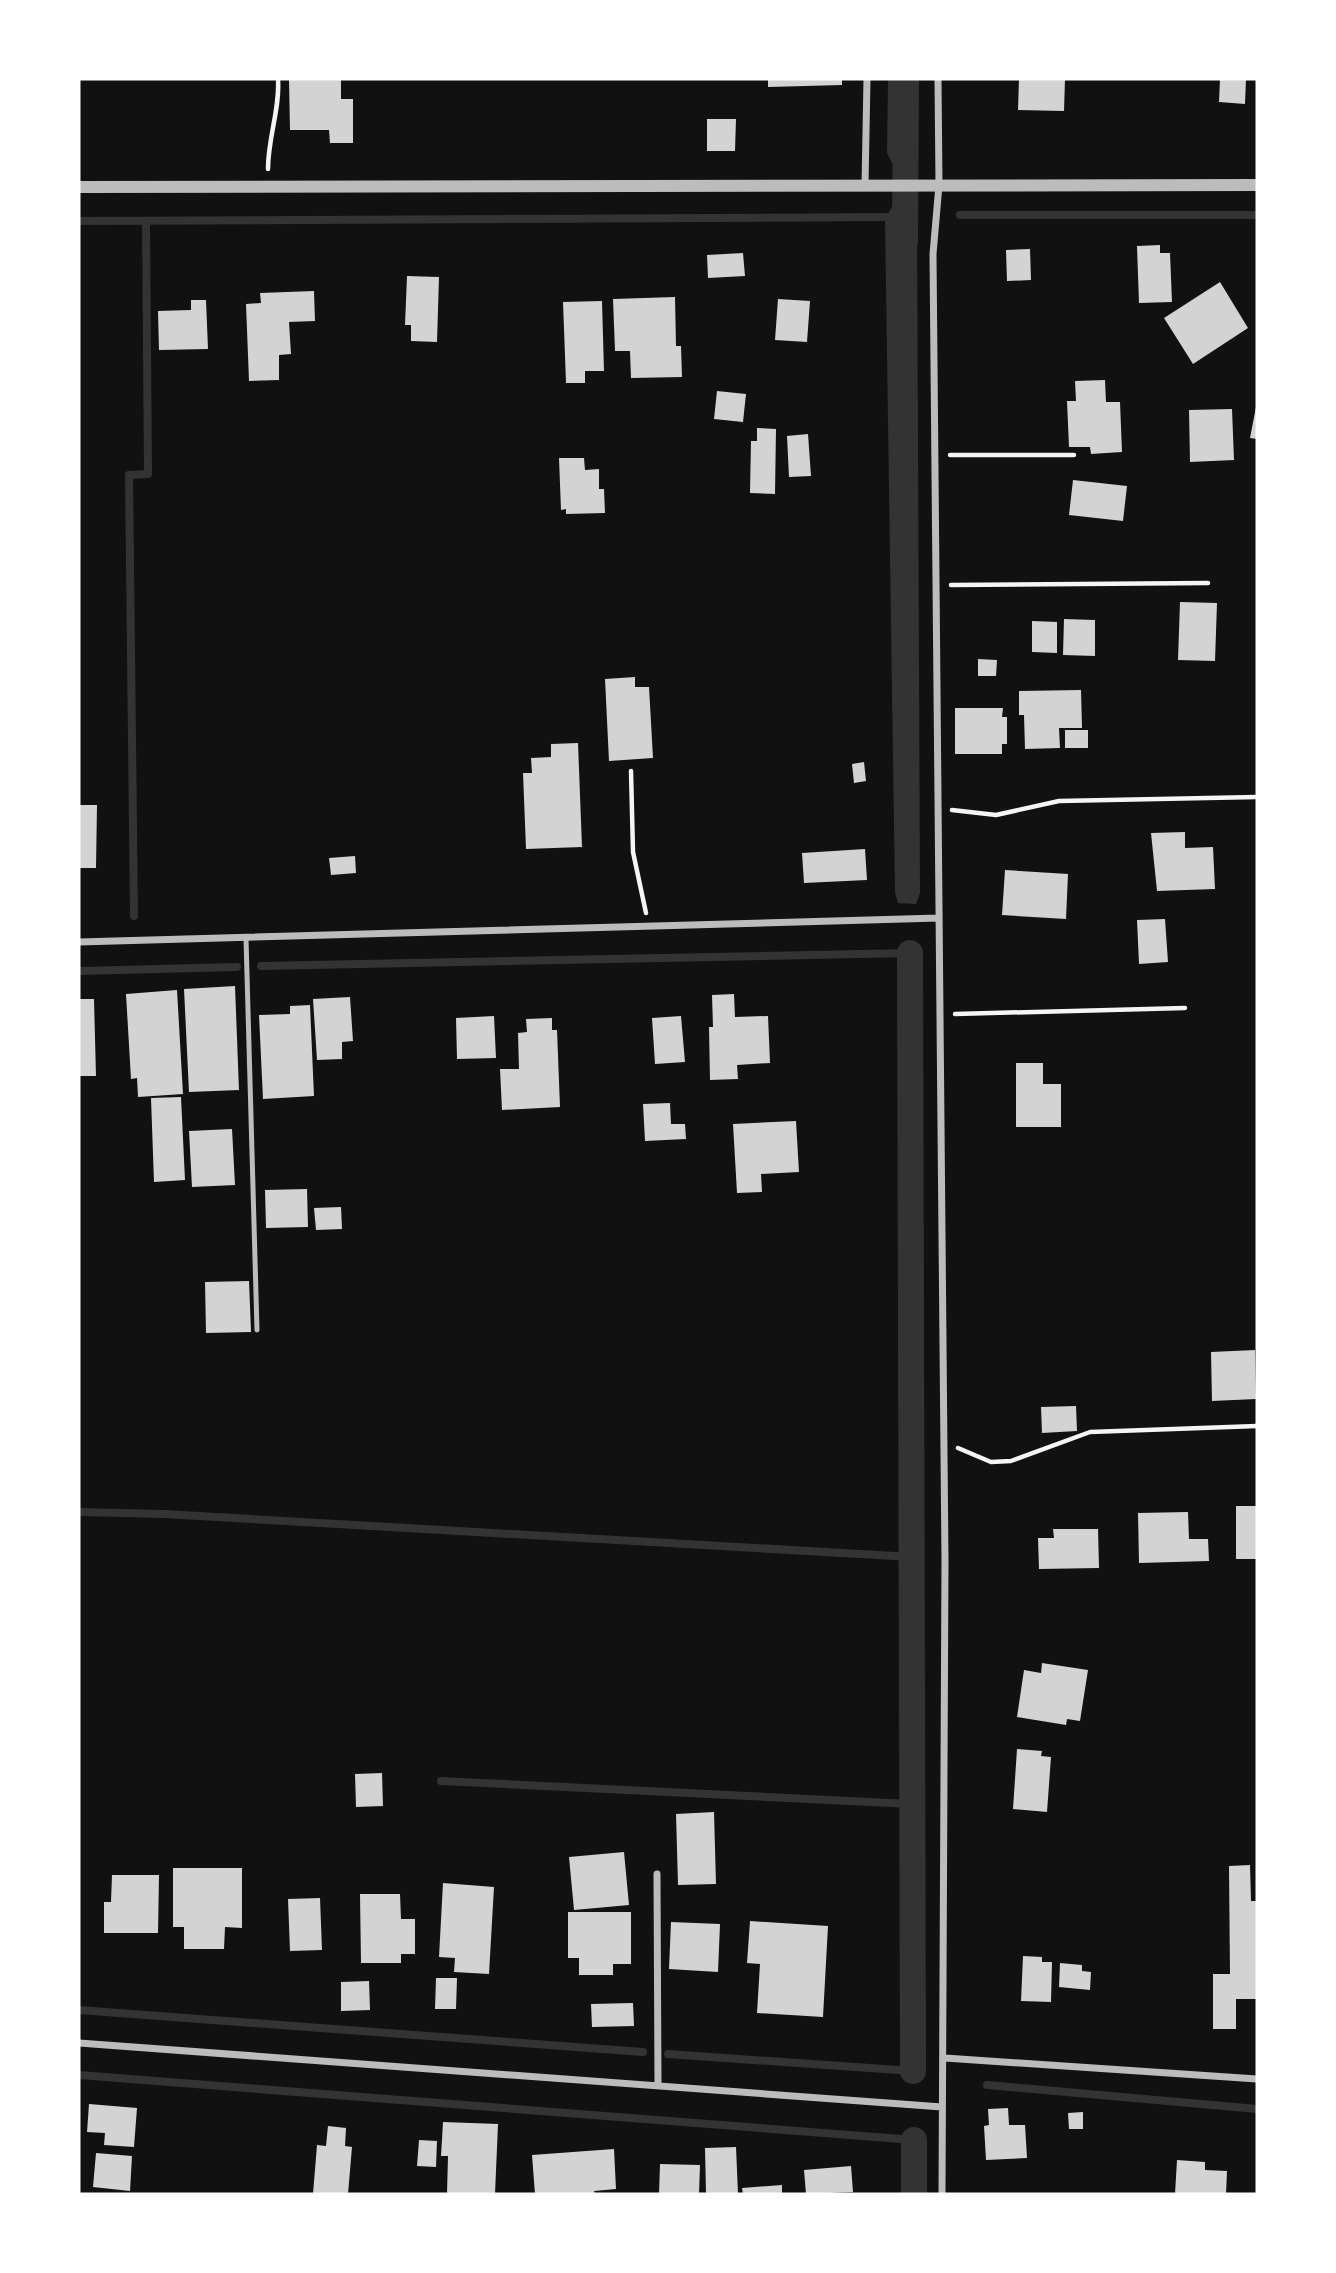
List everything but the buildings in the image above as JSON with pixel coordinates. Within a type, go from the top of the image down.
[{"type":"street","points":[[867,79],[869,185]]},
{"type":"street","points":[[938,79],[939,185],[933,254],[945,1443],[945,2058],[942,2194]]},
{"type":"street","points":[[79,187],[1257,185]]},
{"type":"street","points":[[79,942],[939,918]]},
{"type":"street","points":[[657,1874],[658,2086]]},
{"type":"street","points":[[79,2043],[943,2107]]},
{"type":"street","points":[[945,2058],[1257,2079]]},
{"type":"lane","points":[[246,939],[257,1330]]},
{"type":"path","points":[[268,187],[268,142],[279,102],[278,79]]},
{"type":"path","points":[[935,455],[1074,455]]},
{"type":"path","points":[[936,585],[1208,583]]},
{"type":"path","points":[[631,771],[633,852],[647,928]]},
{"type":"path","points":[[938,808],[996,815],[1059,801],[1257,797]]},
{"type":"path","points":[[940,1014],[1185,1008]]},
{"type":"path","points":[[945,1443],[991,1462],[1000,1462],[1011,1461],[1090,1432],[1257,1426]]},
{"type":"shaded area","points":[[888,79],[918,79],[918,150],[913,165],[893,165],[887,153]]},
{"type":"shaded area","points":[[893,205],[914,205],[917,220],[920,893],[916,904],[898,903],[895,893],[885,219]]},
{"type":"waterway","points":[[905,241],[906,79]]},
{"type":"waterway","points":[[960,215],[1257,215]]},
{"type":"waterway","points":[[79,221],[895,217]]},
{"type":"waterway","points":[[134,916],[129,475],[148,474],[146,221]]},
{"type":"waterway","points":[[261,966],[910,953]]},
{"type":"waterway","points":[[910,953],[913,2071]]},
{"type":"waterway","points":[[79,971],[237,967]]},
{"type":"waterway","points":[[79,1512],[164,1514],[912,1557]]},
{"type":"waterway","points":[[441,1781],[912,1804]]},
{"type":"waterway","points":[[79,2010],[643,2052]]},
{"type":"waterway","points":[[668,2054],[913,2071]]},
{"type":"waterway","points":[[79,2075],[914,2140]]},
{"type":"waterway","points":[[987,2085],[1257,2109]]},
{"type":"waterway","points":[[914,2140],[914,2194]]}]
